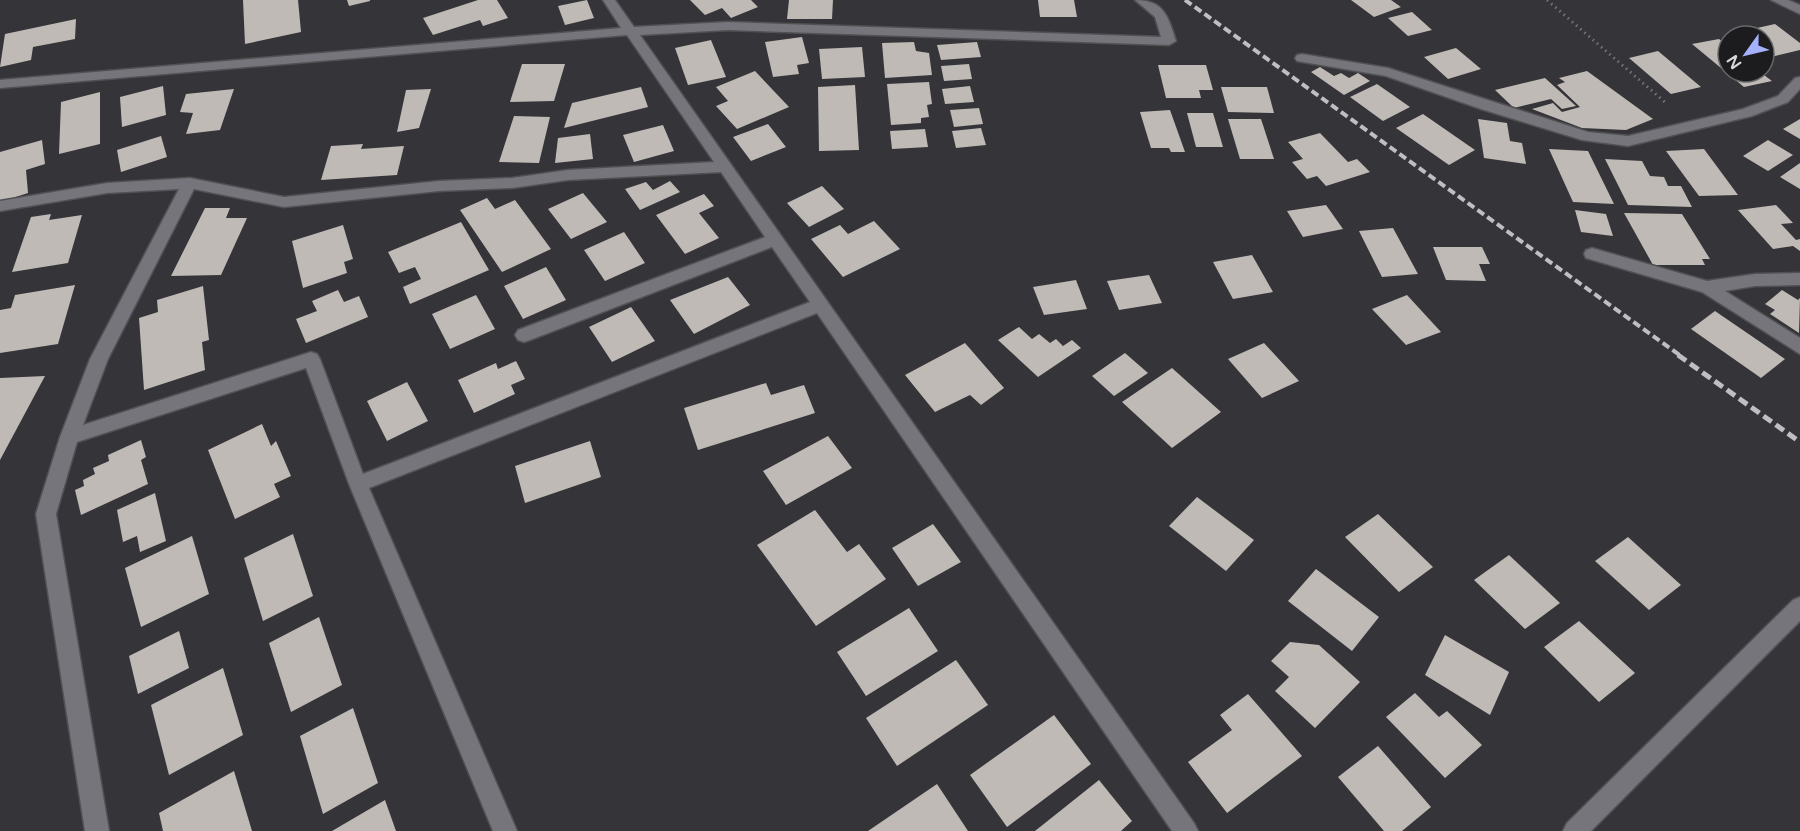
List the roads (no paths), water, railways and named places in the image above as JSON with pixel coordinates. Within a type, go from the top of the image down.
[{"type":"street","points":[[609,0],[629,32],[776,239],[819,305],[1186,831]]},
{"type":"street","points":[[0,84],[629,32],[728,26],[1169,41],[1161,15],[1141,0]]},
{"type":"street","points":[[1777,0],[1800,10]]},
{"type":"street","points":[[1302,58],[1388,72],[1486,106],[1587,137],[1628,141],[1747,113],[1784,99],[1800,81]]},
{"type":"street","points":[[0,206],[107,188],[190,183],[284,202],[440,186],[512,183],[568,175],[725,167]]},
{"type":"street","points":[[97,831],[46,514],[69,437],[99,359],[190,183]]},
{"type":"street","points":[[525,335],[776,239]]},
{"type":"street","points":[[1592,254],[1707,286],[1800,347]]},
{"type":"street","points":[[1707,286],[1755,280],[1800,279]]},
{"type":"street","points":[[358,484],[819,305]]},
{"type":"street","points":[[69,437],[311,360],[358,484],[505,831]]},
{"type":"street","points":[[1575,831],[1800,607]]},
{"type":"railway","points":[[1185,0],[1681,356]]},
{"type":"railway","points":[[1678,355],[1800,442]]}]
